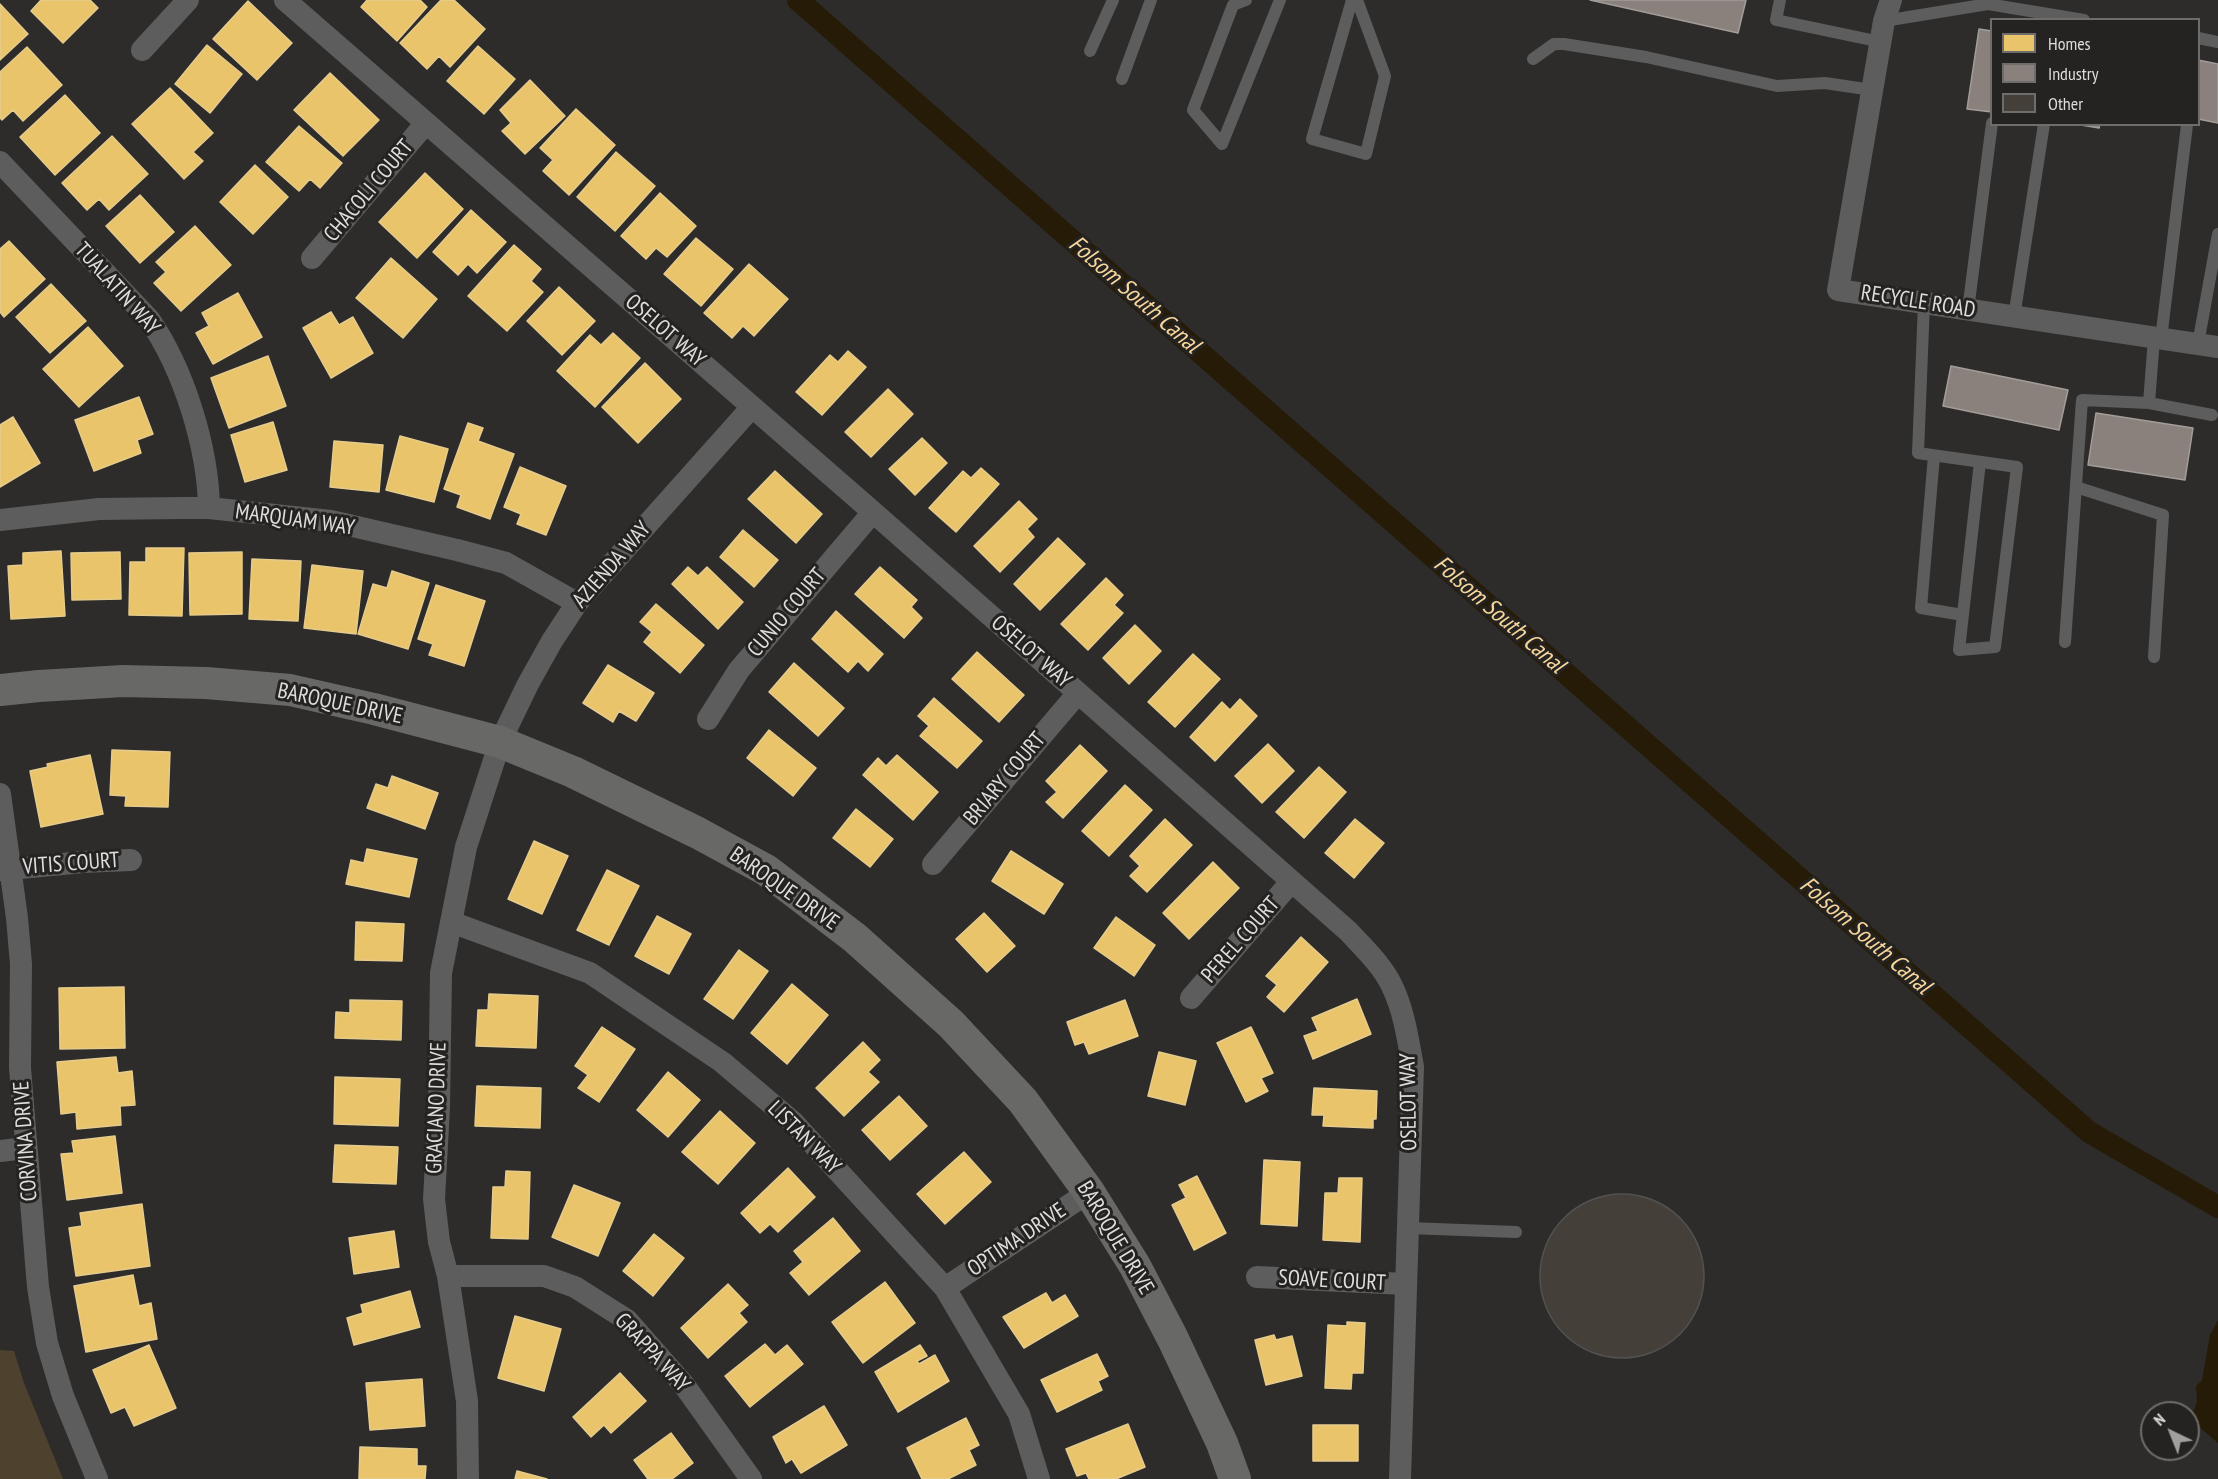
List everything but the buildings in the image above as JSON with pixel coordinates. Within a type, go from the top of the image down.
[{"type":"street","points":[[142,50],[188,0]]},
{"type":"street","name":"OSELOT WAY","points":[[285,0],[873,512],[1348,931],[1370,955],[1391,984],[1405,1020],[1413,1067],[1400,1479]]},
{"type":"street","name":"RECYCLE ROAD","points":[[1885,21],[1838,290],[2208,346]]},
{"type":"street","name":"CHACOLI COURT","points":[[312,258],[426,123]]},
{"type":"street","name":"TUALATIN WAY","points":[[0,162],[148,319],[163,340],[178,370],[204,458],[209,508]]},
{"type":"street","name":"AZIENDA WAY","points":[[500,742],[542,658],[577,603],[752,407]]},
{"type":"street","name":"MARQUAM WAY","points":[[0,520],[99,509],[209,508],[331,521],[506,563],[577,603]]},
{"type":"street","name":"CUNIO COURT","points":[[708,719],[739,670],[873,512]]},
{"type":"street","name":"BAROQUE DRIVE","points":[[0,690],[123,681],[206,683],[290,690],[374,709],[500,742],[573,772],[708,838],[775,877],[855,938],[951,1024],[1023,1101],[1089,1192],[1134,1266],[1173,1339],[1222,1443],[1235,1479]]},
{"type":"street","name":"BRIARY COURT","points":[[933,864],[1078,693]]},
{"type":"street","name":"GRACIANO DRIVE","points":[[468,1479],[467,1401],[448,1276],[439,1242],[434,1199],[439,1108],[441,973],[466,847],[500,742]]},
{"type":"street","name":"CORVINA DRIVE","points":[[0,794],[5,870],[21,964],[20,1068],[38,1287],[47,1342],[63,1396],[97,1479]]},
{"type":"street","name":"VITIS COURT","points":[[5,870],[83,862],[131,860]]},
{"type":"street","name":"PEREL COURT","points":[[1191,998],[1291,882]]},
{"type":"street","name":"LISTAN WAY","points":[[451,922],[590,973],[722,1062],[794,1122],[945,1288],[1019,1414],[1039,1479]]},
{"type":"street","points":[[0,1151],[26,1148]]},
{"type":"street","name":"OPTIMA DRIVE","points":[[945,1288],[1089,1192]]},
{"type":"street","name":"GRAPPA WAY","points":[[448,1276],[544,1276],[575,1287],[627,1320],[684,1385],[751,1479]]},
{"type":"street","name":"SOAVE COURT","points":[[1257,1277],[1406,1284]]},
{"type":"lane","points":[[1089,51],[1113,0]]},
{"type":"lane","points":[[1122,79],[1151,0]]},
{"type":"lane","points":[[1246,0],[1233,5],[1193,110],[1222,144],[1280,0]]},
{"type":"lane","points":[[1352,0],[1312,139],[1366,154],[1384,76],[1357,0]]},
{"type":"lane","points":[[1780,0],[1776,20],[1885,21],[1988,3],[2073,18]]},
{"type":"lane","points":[[2200,38],[2218,42]]},
{"type":"lane","points":[[1533,59],[1554,44],[1564,44],[1646,57],[1777,86],[1825,83],[1872,90]]},
{"type":"lane","points":[[1968,310],[1992,126]]},
{"type":"lane","points":[[2014,317],[2044,126]]},
{"type":"lane","points":[[2149,403],[2187,126]]},
{"type":"lane","points":[[2208,346],[2218,234]]},
{"type":"lane","points":[[1924,303],[1918,453],[2017,467],[1995,647],[1959,650],[1980,462]]},
{"type":"lane","points":[[2066,642],[2082,400],[2149,403],[2212,415]]},
{"type":"lane","points":[[1934,456],[1921,608],[1963,615]]},
{"type":"lane","points":[[2076,486],[2163,515],[2154,657]]},
{"type":"lane","points":[[1408,1228],[1516,1232]]},
{"type":"shaded area","points":[[2218,1320],[2218,1443],[2200,1428],[2200,1401],[2197,1401],[2196,1386],[2202,1380],[2210,1335]]},
{"type":"shaded area","points":[[0,1350],[14,1351],[24,1383],[63,1479],[0,1479]]},
{"type":"waterway","name":"Folsom South Canal","points":[[798,0],[2089,1132],[2218,1207]]}]
